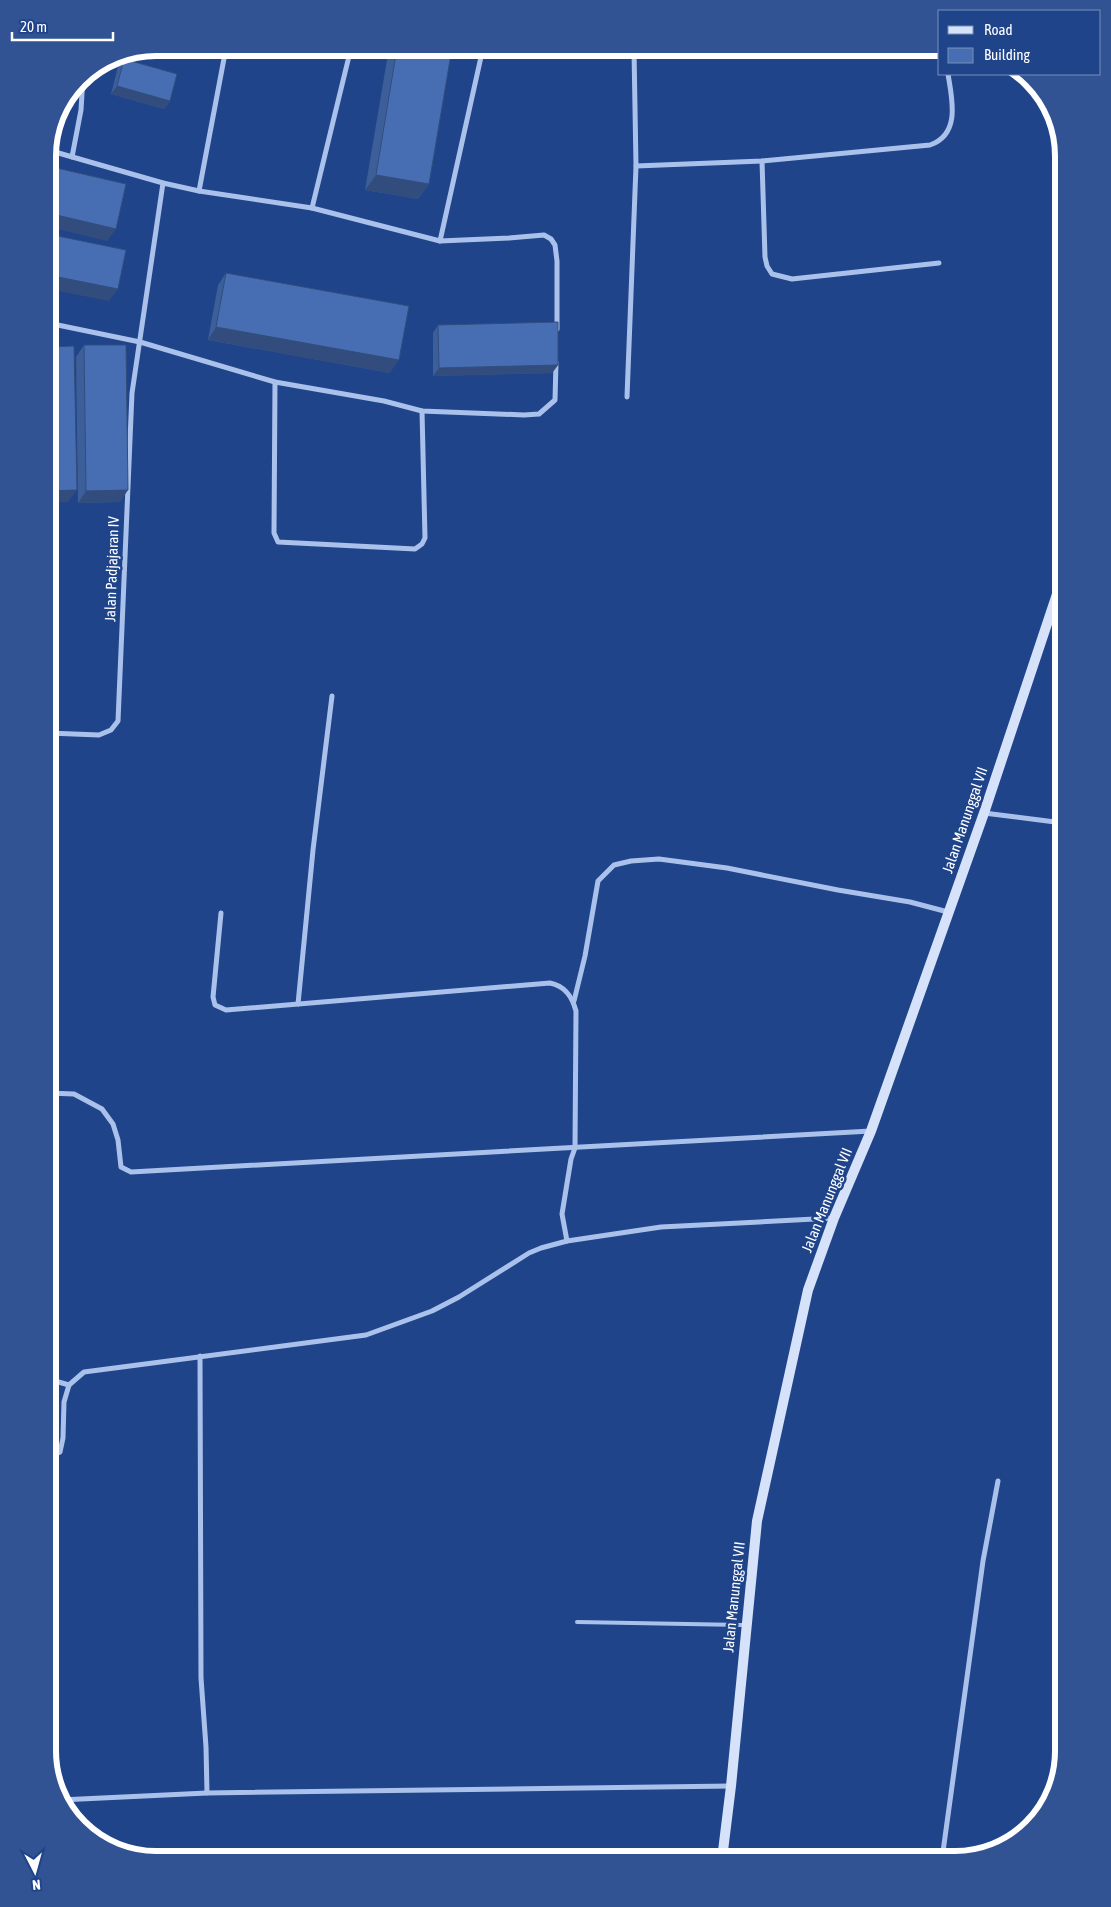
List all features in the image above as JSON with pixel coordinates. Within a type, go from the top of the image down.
[{"type":"street","points":[[199,191],[224,56]]},
{"type":"street","points":[[312,208],[349,56]]},
{"type":"street","points":[[440,241],[481,56]]},
{"type":"street","points":[[627,397],[636,166],[634,56]]},
{"type":"street","points":[[636,166],[762,161],[914,148],[938,142],[952,122],[953,110],[948,75]]},
{"type":"street","points":[[72,157],[81,110],[82,88]]},
{"type":"street","points":[[56,152],[163,183],[199,191],[312,208],[440,241],[544,235],[551,239],[555,245],[557,261],[556,340]]},
{"type":"street","points":[[762,161],[765,257],[767,266],[772,274],[792,279],[939,263]]},
{"type":"street","points":[[140,342],[163,183]]},
{"type":"street","points":[[56,325],[140,342],[276,382],[384,401],[422,411],[539,414],[555,400],[556,359]]},
{"type":"street","name":"Jalan Padjajaran IV","points":[[56,733],[99,735],[111,730],[118,721],[132,393],[140,342]]},
{"type":"street","points":[[276,382],[274,533],[278,542],[415,550],[422,544],[426,538],[422,411]]},
{"type":"street","name":"Jalan Manunggal VII","points":[[723,1851],[731,1786],[744,1625],[757,1520],[808,1290],[834,1218],[871,1131],[984,813],[1055,603]]},
{"type":"street","points":[[298,1004],[313,850],[332,696]]},
{"type":"street","points":[[984,813],[1055,822]]},
{"type":"street","points":[[574,1001],[585,956],[598,881],[614,865],[631,861],[659,859],[727,868],[910,902],[949,912]]},
{"type":"street","points":[[221,913],[213,997],[215,1005],[226,1010],[550,983],[563,987],[574,1001],[576,1010],[576,1148],[571,1158],[562,1214],[567,1241]]},
{"type":"street","points":[[56,1094],[74,1094],[102,1109],[113,1124],[118,1140],[121,1167],[131,1172],[871,1131]]},
{"type":"street","points":[[56,1454],[60,1452],[63,1438],[64,1402],[69,1385],[84,1372],[366,1335],[432,1311],[459,1297],[529,1253],[567,1241],[661,1226],[834,1218]]},
{"type":"street","points":[[200,1356],[201,1678],[207,1793]]},
{"type":"street","points":[[56,1381],[69,1385]]},
{"type":"street","points":[[943,1851],[983,1561],[998,1481]]},
{"type":"street","points":[[69,1800],[207,1793],[731,1786]]},
{"type":"lane","points":[[577,1622],[744,1625]]},
{"type":"building","points":[[396,56],[451,56],[429,184],[376,175]]},
{"type":"building","points":[[129,60],[177,74],[170,101],[117,86],[123,62]]},
{"type":"building","points":[[56,168],[126,184],[116,229],[56,215]]},
{"type":"building","points":[[56,236],[126,250],[118,289],[56,277]]},
{"type":"building","points":[[226,273],[409,306],[399,360],[216,327]]},
{"type":"building","points":[[558,322],[558,365],[439,368],[438,325]]},
{"type":"building","points":[[84,345],[126,345],[128,490],[86,491]]},
{"type":"building","points":[[74,346],[77,490],[56,491],[56,347]]}]
